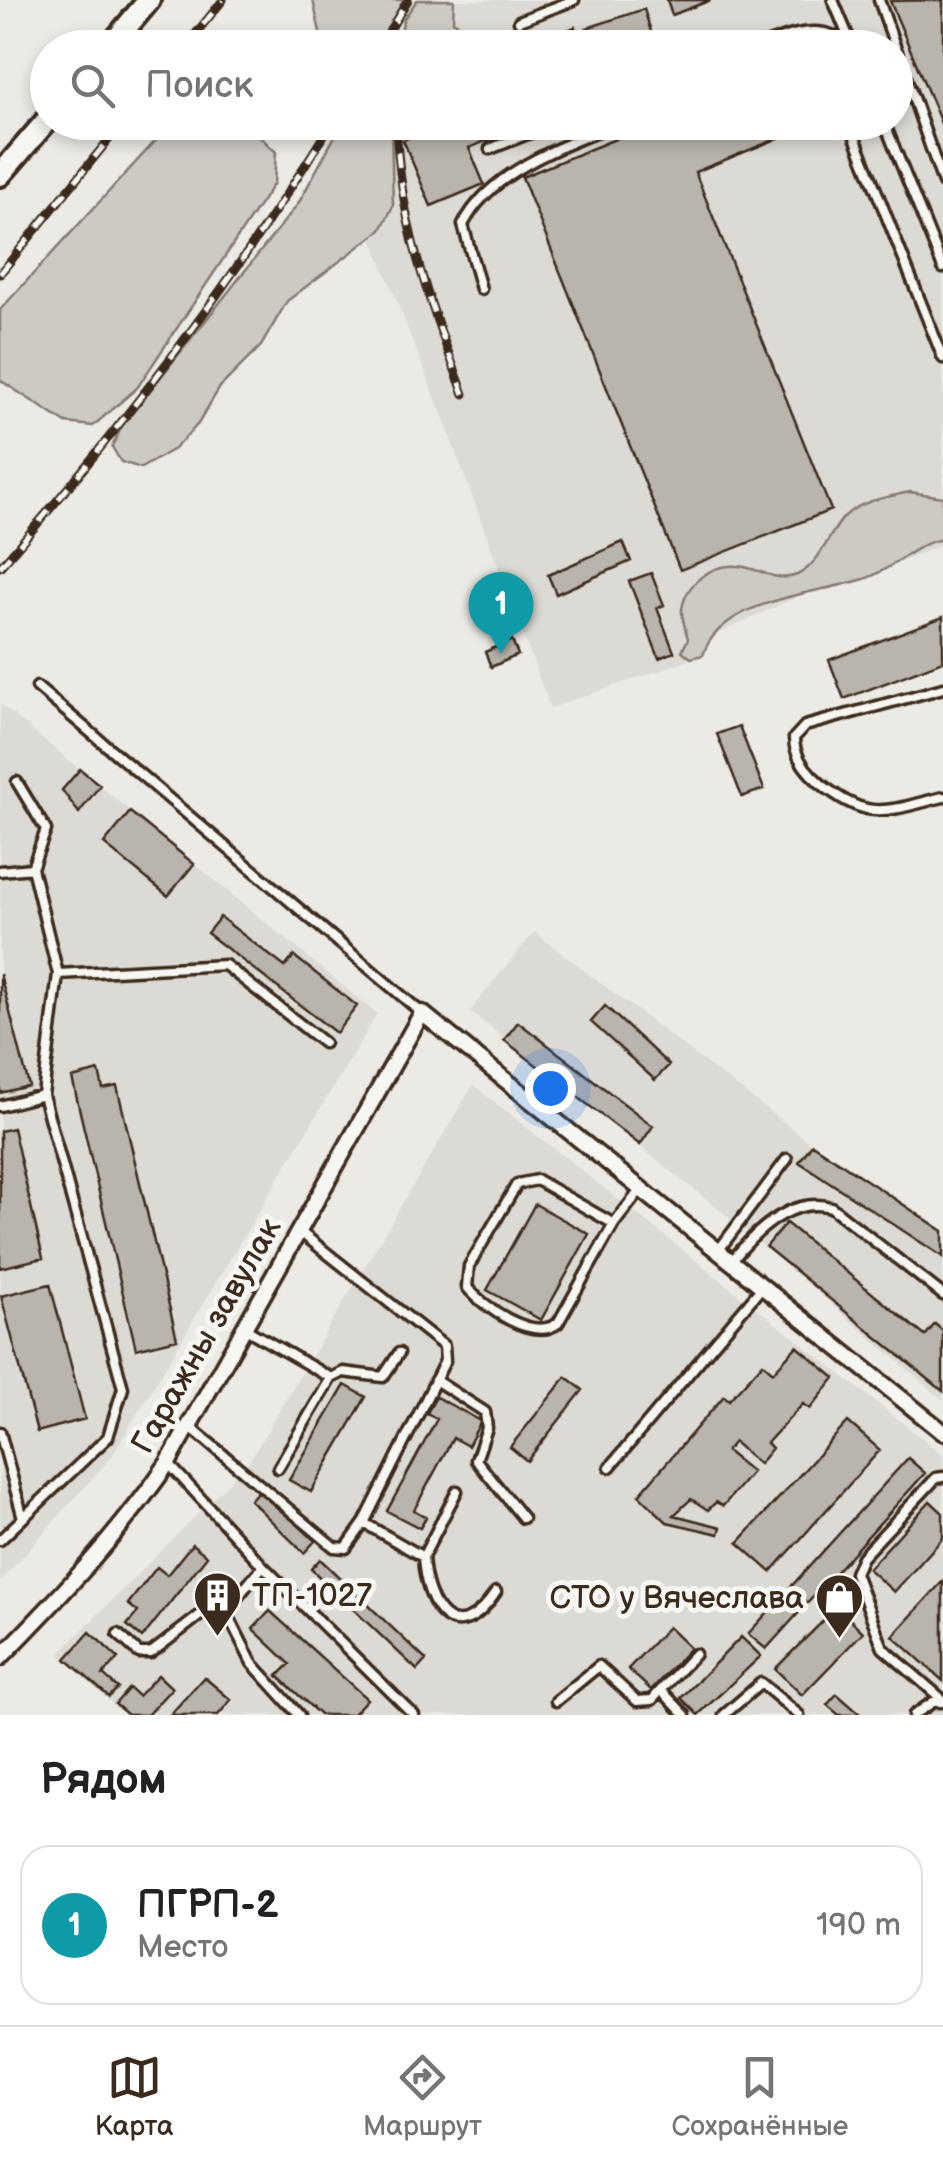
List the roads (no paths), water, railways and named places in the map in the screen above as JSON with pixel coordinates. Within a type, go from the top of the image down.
[{"type":"main road","points":[[124,30],[149,0]]},
{"type":"main road","points":[[0,175],[31,140]]},
{"type":"street","points":[[422,1013],[943,1432]]},
{"type":"street","name":"Гаражны завулак","points":[[0,1658],[74,1582],[168,1463],[422,1013]]},
{"type":"lane","points":[[520,21],[574,0]]},
{"type":"lane","points":[[833,0],[844,30]]},
{"type":"lane","points":[[879,0],[889,30]]},
{"type":"lane","points":[[913,97],[943,183]]},
{"type":"lane","points":[[490,148],[511,140]]},
{"type":"lane","points":[[481,289],[463,225],[472,207],[542,153],[576,140]]},
{"type":"lane","points":[[856,140],[943,358]]},
{"type":"lane","points":[[891,140],[943,268]]},
{"type":"lane","points":[[37,687],[422,1013]]},
{"type":"lane","points":[[943,688],[805,726],[794,738],[794,750],[811,774],[850,807],[886,810],[943,797]]},
{"type":"lane","points":[[0,1540],[108,1437],[123,1388],[43,1096],[58,974],[32,868],[46,830],[17,782]]},
{"type":"lane","points":[[0,871],[32,868]]},
{"type":"lane","points":[[58,974],[225,965],[324,1043]]},
{"type":"lane","points":[[0,1106],[43,1096]]},
{"type":"lane","points":[[718,1251],[786,1159]]},
{"type":"lane","points":[[614,1224],[537,1180],[526,1179],[516,1184],[469,1266],[467,1287],[476,1299],[535,1331],[548,1331],[558,1323],[614,1224],[641,1189]]},
{"type":"lane","points":[[731,1262],[760,1228],[781,1216],[822,1204],[831,1207],[943,1295]]},
{"type":"lane","points":[[189,1426],[334,1548],[346,1548],[364,1523],[445,1361],[444,1346],[299,1231]]},
{"type":"lane","points":[[610,1467],[762,1287]]},
{"type":"lane","points":[[244,1328],[331,1378]]},
{"type":"lane","points":[[278,1468],[331,1378],[343,1372],[383,1376],[399,1353]]},
{"type":"lane","points":[[436,1380],[485,1412],[487,1428],[476,1460],[523,1518]]},
{"type":"lane","points":[[0,1432],[22,1518]]},
{"type":"lane","points":[[168,1463],[263,1566],[410,1714]]},
{"type":"lane","points":[[943,1478],[936,1478],[862,1557],[855,1574],[882,1648],[943,1701]]},
{"type":"lane","points":[[458,1491],[423,1557],[425,1585],[434,1604],[451,1619],[467,1623],[480,1616],[496,1592]]},
{"type":"lane","points":[[364,1523],[423,1557]]},
{"type":"lane","points":[[118,1634],[139,1653],[152,1653],[202,1613],[226,1611],[263,1566]]},
{"type":"lane","points":[[226,1611],[252,1663],[299,1715]]},
{"type":"lane","points":[[556,1701],[599,1666],[637,1701],[652,1700],[694,1654]]},
{"type":"lane","points":[[724,1715],[761,1683],[799,1715]]},
{"type":"lane","points":[[660,1690],[685,1715]]},
{"type":"lane","points":[[914,1715],[933,1702],[943,1701]]},
{"type":"railway","points":[[199,30],[223,0]]},
{"type":"railway","points":[[390,30],[408,0]]},
{"type":"railway","points":[[0,274],[108,140]]},
{"type":"railway","points":[[0,567],[175,352],[321,140]]},
{"type":"railway","points":[[397,140],[403,195],[418,261],[464,394]]},
{"type":"place","name":"ПГРП-2","points":[[501,654]]},
{"type":"place","name":"ТП-1027","points":[[217,1638]]},
{"type":"place","name":"СТО у Вячеслава","points":[[839,1640]]}]
